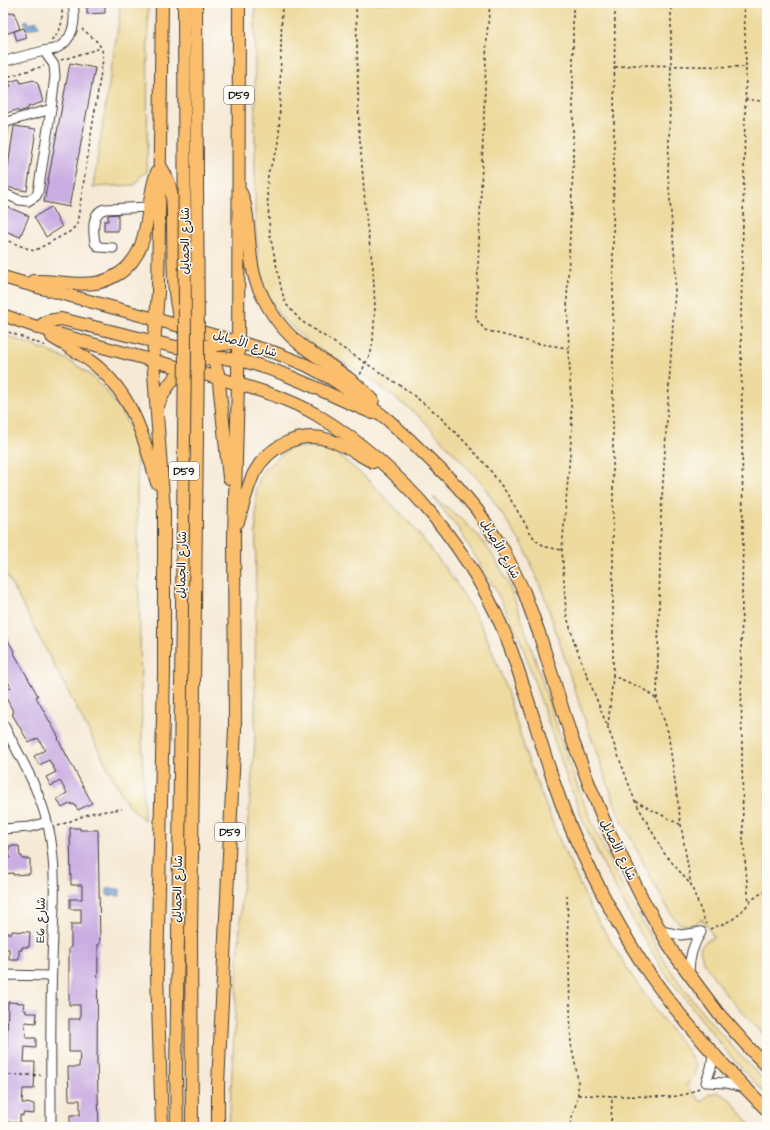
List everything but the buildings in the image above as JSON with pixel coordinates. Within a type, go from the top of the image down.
[{"type":"main road","name":"D59","points":[[162,3],[161,166],[158,292],[153,360],[164,509],[164,673],[157,974],[162,1127]]},
{"type":"main road","name":"شارع الجمايل","points":[[177,1127],[176,1074],[185,352],[184,3]]},
{"type":"main road","name":"شارع الجمايل","points":[[192,1127],[191,938],[198,352],[196,3]]},
{"type":"main road","name":"D59","points":[[218,1127],[235,729],[234,536],[238,383],[239,3]]},
{"type":"main road","points":[[20,282],[37,281],[91,284],[116,276],[132,262],[140,248],[144,237],[154,180],[161,166]]},
{"type":"main road","points":[[161,166],[171,190],[176,298],[183,328],[193,348],[208,359],[219,376],[234,536]]},
{"type":"main road","points":[[238,187],[243,195],[245,203],[253,272],[271,314],[286,332],[304,348],[347,376],[356,384],[373,400],[387,419]]},
{"type":"main road","points":[[3,276],[183,328],[207,347],[208,359]]},
{"type":"main road","points":[[3,315],[37,328],[184,369],[219,376],[272,395],[313,413],[349,435],[396,475],[435,518],[468,564],[494,610],[510,647],[561,802],[577,842],[614,917],[647,971],[685,1022],[713,1054],[767,1110]]},
{"type":"main road","points":[[37,328],[48,321],[61,319],[176,347],[207,347],[238,342]]},
{"type":"main road","points":[[37,328],[84,357],[101,370],[115,385],[127,402],[137,420],[145,440],[164,509]]},
{"type":"main road","name":"شارع الأصايل","points":[[183,328],[276,353],[306,365],[332,379],[387,419],[457,486],[477,510],[503,549],[524,592],[539,633],[571,736],[588,784],[615,844],[643,900],[674,954],[718,1013],[767,1066]]},
{"type":"main road","points":[[157,410],[167,387],[175,377],[184,369],[208,359],[238,361],[271,370],[302,381],[387,419]]},
{"type":"main road","points":[[234,536],[253,474],[265,457],[281,444],[296,439],[312,437],[328,439],[342,445],[396,475]]},
{"type":"street","points":[[3,62],[44,51],[61,38],[65,33],[73,3]]},
{"type":"street","points":[[44,51],[47,65],[54,82]]},
{"type":"street","points":[[3,193],[24,201],[28,201],[36,196],[39,188],[55,76],[54,64],[44,51]]},
{"type":"street","points":[[3,123],[51,109]]},
{"type":"street","points":[[113,248],[99,247],[95,243],[95,220],[99,211],[105,209],[149,207]]},
{"type":"street","name":"E6 شارع","points":[[3,724],[28,770],[42,804],[48,826],[53,856],[51,1127]]},
{"type":"street","points":[[3,829],[48,826]]},
{"type":"street","points":[[661,931],[681,935],[700,932],[691,952],[689,974]]},
{"type":"street","points":[[3,975],[51,976]]},
{"type":"street","points":[[713,1054],[711,1068],[706,1082],[726,1082],[745,1088]]},
{"type":"path","points":[[50,40],[59,33],[61,28],[62,3]]},
{"type":"path","points":[[282,3],[279,141],[278,148],[268,173],[267,191],[270,235],[286,304],[301,321],[404,388],[451,426],[506,492],[538,543],[546,547],[562,550]]},
{"type":"path","points":[[356,3],[359,129],[373,268],[375,308],[373,340],[366,364],[356,384]]},
{"type":"path","points":[[490,3],[487,34],[476,319],[485,330],[534,343],[569,348]]},
{"type":"path","points":[[573,3],[573,168],[567,299],[572,430],[562,550],[566,613],[575,644],[635,801],[664,853],[691,885]]},
{"type":"path","points":[[608,728],[614,676],[613,252],[615,3]]},
{"type":"path","points":[[671,3],[668,176],[676,274],[661,514],[657,699],[668,732],[691,885],[708,930],[730,921],[759,894],[767,891]]},
{"type":"path","points":[[744,3],[746,67],[741,322],[743,534],[741,661],[743,838],[748,903]]},
{"type":"path","points":[[3,239],[34,252],[71,231],[77,224],[103,59],[102,48],[95,39],[79,27],[78,31]]},
{"type":"path","points":[[57,59],[62,60],[102,48]]},
{"type":"path","points":[[3,78],[47,65]]},
{"type":"path","points":[[615,67],[634,65],[746,67]]},
{"type":"path","points":[[745,99],[767,102]]},
{"type":"path","points":[[3,330],[49,347]]},
{"type":"path","points":[[614,676],[640,687],[657,699]]},
{"type":"path","points":[[635,801],[681,826]]},
{"type":"path","points":[[48,826],[91,813],[122,809]]},
{"type":"path","points":[[567,895],[570,1044],[577,1075],[578,1095],[571,1119],[571,1127]]},
{"type":"path","points":[[3,1074],[51,1075]]},
{"type":"path","points":[[578,1095],[679,1096],[694,1091],[706,1082]]},
{"type":"path","points":[[612,1096],[612,1127]]},
{"type":"green space","points":[[10,125],[3,159],[3,127]]},
{"type":"sand","points":[[120,3],[148,3],[147,172],[141,176],[135,185],[93,187],[119,20]]},
{"type":"sand","points":[[255,3],[767,3],[767,1038],[727,996],[703,962],[700,948],[706,941],[714,937],[702,919],[695,924],[680,924],[673,917],[652,880],[617,810],[580,706],[545,598],[525,549],[481,482],[420,417],[368,377],[311,344],[279,315],[260,279],[255,221]]},
{"type":"sand","points":[[3,335],[51,352],[92,376],[104,388],[118,407],[134,438],[137,454],[144,820],[127,804],[3,568]]},
{"type":"sand","points":[[292,447],[312,447],[337,454],[365,477],[412,525],[455,581],[484,630],[504,682],[528,760],[559,839],[591,909],[628,970],[696,1065],[694,1077],[686,1085],[701,1102],[709,1094],[717,1092],[730,1099],[752,1127],[229,1127],[242,889],[255,742],[256,488],[264,469]]},
{"type":"sand","points":[[433,497],[451,510],[475,533],[490,551],[502,571],[521,618],[583,802],[605,851],[634,908],[664,960],[680,984],[716,1028],[767,1084],[767,1096],[727,1052],[664,972],[634,922],[604,866],[584,823],[567,778],[519,636],[494,587],[458,528]]},
{"type":"water","points":[[27,20],[28,24],[37,21],[39,26],[27,30],[24,21]]},
{"type":"water","points":[[107,889],[120,889],[120,896],[107,895]]}]
